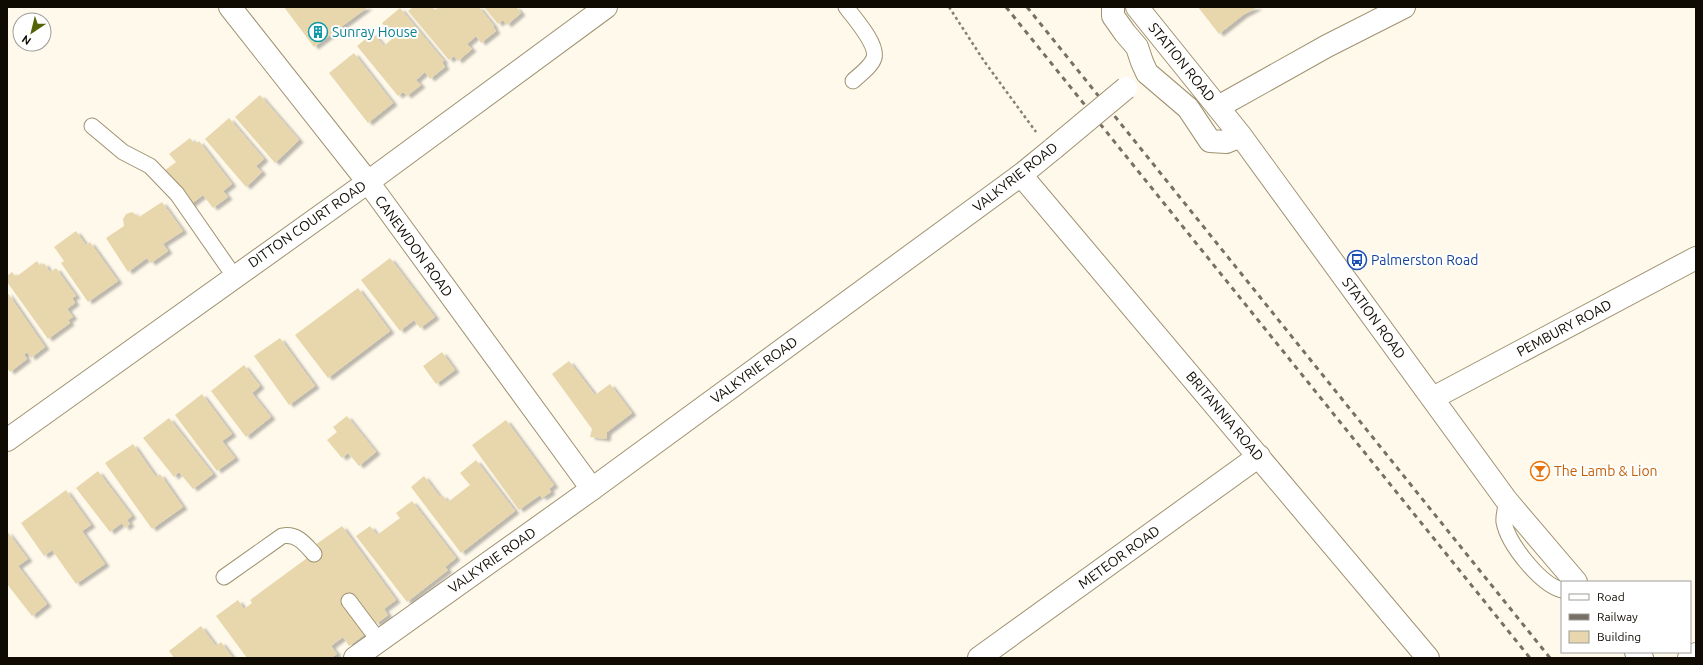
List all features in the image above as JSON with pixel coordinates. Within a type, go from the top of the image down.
[{"type":"street","name":"CANEWDON ROAD","points":[[230,7],[368,182],[592,489]]},
{"type":"street","name":"DITTON COURT ROAD","points":[[7,440],[234,276],[368,182],[606,7]]},
{"type":"street","name":"STATION ROAD","points":[[1113,7],[1113,16],[1137,47],[1147,73],[1188,108],[1210,141],[1226,142],[1241,136]]},
{"type":"street","name":"STATION ROAD","points":[[1137,7],[1241,136],[1507,500],[1575,581]]},
{"type":"street","points":[[1218,107],[1327,46],[1404,7]]},
{"type":"street","name":"VALKYRIE ROAD","points":[[355,658],[592,489],[1021,175],[1126,88],[1147,73]]},
{"type":"street","name":"BRITANNIA ROAD","points":[[1021,175],[1428,658]]},
{"type":"street","name":"PEMBURY ROAD","points":[[1433,398],[1696,258]]},
{"type":"street","name":"METEOR ROAD","points":[[979,658],[1258,456]]},
{"type":"street","points":[[1688,658],[1696,654]]},
{"type":"lane","points":[[846,7],[872,42],[874,50],[874,58],[853,81]]},
{"type":"lane","points":[[92,126],[123,152],[150,166],[177,194],[234,276]]},
{"type":"lane","points":[[1507,500],[1504,522],[1515,548],[1537,575],[1561,590]]},
{"type":"lane","points":[[224,577],[282,536],[288,535],[300,539],[314,554]]},
{"type":"lane","points":[[349,601],[379,641]]},
{"type":"path","points":[[949,7],[984,61],[1049,152]]},
{"type":"building","name":"Sunray House","points":[[284,7],[368,7],[314,47]]},
{"type":"building","points":[[413,7],[432,7],[435,10],[439,7],[479,7],[494,26],[493,27],[496,31],[481,43],[476,36],[467,44],[472,49],[458,61],[454,56],[449,60],[408,11]]},
{"type":"building","points":[[484,7],[516,7],[521,13],[507,25],[503,20],[498,24]]},
{"type":"building","points":[[1198,7],[1258,7],[1243,15],[1219,34]]},
{"type":"building","points":[[400,8],[444,61],[442,62],[445,67],[430,79],[425,72],[416,80],[421,85],[407,96],[403,92],[398,96],[357,46],[373,33],[384,46],[394,37],[382,23]]},
{"type":"building","points":[[354,53],[393,103],[368,123],[329,73]]},
{"type":"building","points":[[260,95],[299,140],[275,163],[235,117]]},
{"type":"building","points":[[229,118],[264,159],[256,166],[262,172],[246,187],[205,139]]},
{"type":"building","points":[[190,138],[195,144],[199,141],[232,184],[223,191],[228,197],[213,208],[203,195],[190,205],[164,171],[176,162],[169,154]]},
{"type":"building","points":[[162,202],[183,231],[163,244],[168,251],[151,263],[147,258],[128,272],[106,238],[124,226],[123,219],[126,214],[132,212],[139,217]]},
{"type":"building","points":[[76,231],[86,245],[90,242],[118,281],[88,302],[61,263],[64,261],[54,247]]},
{"type":"building","points":[[390,258],[435,317],[420,328],[414,320],[400,331],[361,280]]},
{"type":"building","points":[[37,261],[40,266],[44,263],[50,272],[56,268],[76,296],[72,298],[75,303],[67,309],[73,317],[68,320],[70,323],[48,339],[7,282],[7,276],[12,272],[16,277]]},
{"type":"building","points":[[358,288],[390,331],[328,378],[295,335]]},
{"type":"building","points":[[7,292],[45,347],[31,358],[27,352],[24,355],[27,359],[10,372],[7,368]]},
{"type":"building","points":[[280,338],[315,386],[289,405],[254,356]]},
{"type":"building","points":[[442,352],[455,370],[436,384],[423,366]]},
{"type":"building","points":[[569,361],[595,395],[610,384],[632,413],[607,432],[606,439],[590,437],[592,429],[552,374]]},
{"type":"building","points":[[244,365],[260,386],[252,393],[271,417],[246,437],[211,391]]},
{"type":"building","points":[[202,394],[232,434],[222,441],[235,458],[217,471],[175,415]]},
{"type":"building","points":[[347,416],[376,452],[359,466],[348,453],[342,458],[327,440],[337,432],[333,427]]},
{"type":"building","points":[[169,418],[213,474],[193,489],[179,472],[174,477],[143,438]]},
{"type":"building","points":[[506,420],[554,485],[549,489],[551,492],[542,498],[540,495],[519,510],[472,445]]},
{"type":"building","points":[[133,444],[156,477],[160,474],[183,507],[152,529],[105,463]]},
{"type":"building","points":[[476,460],[515,511],[461,553],[411,487],[424,476],[440,497],[442,495],[448,502],[470,485],[460,473]]},
{"type":"building","points":[[98,471],[132,516],[127,520],[130,524],[125,528],[122,523],[110,532],[76,488]]},
{"type":"building","points":[[66,490],[91,525],[82,531],[105,564],[76,584],[52,550],[44,556],[21,523]]},
{"type":"building","points":[[412,501],[456,558],[445,567],[448,570],[407,602],[356,536],[370,526],[377,535],[400,518],[396,513]]},
{"type":"building","points":[[342,526],[396,600],[384,609],[388,615],[376,624],[355,596],[343,605],[365,634],[349,646],[343,637],[331,646],[337,654],[331,658],[247,658],[216,616],[238,600],[244,609],[252,603],[250,600],[318,550],[315,545]]},
{"type":"building","points":[[7,531],[28,559],[18,566],[47,604],[32,616],[7,584]]},
{"type":"building","points":[[201,626],[216,646],[221,642],[233,658],[174,658],[169,651]]},
{"type":"railway","points":[[1006,7],[1530,658]]},
{"type":"railway","points":[[1027,7],[1550,658]]},
{"type":"place","name":"Sunray House","points":[[318,32]]},
{"type":"place","name":"Palmerston Road","points":[[1357,260]]},
{"type":"place","name":"The Lamb & Lion","points":[[1540,471]]}]
